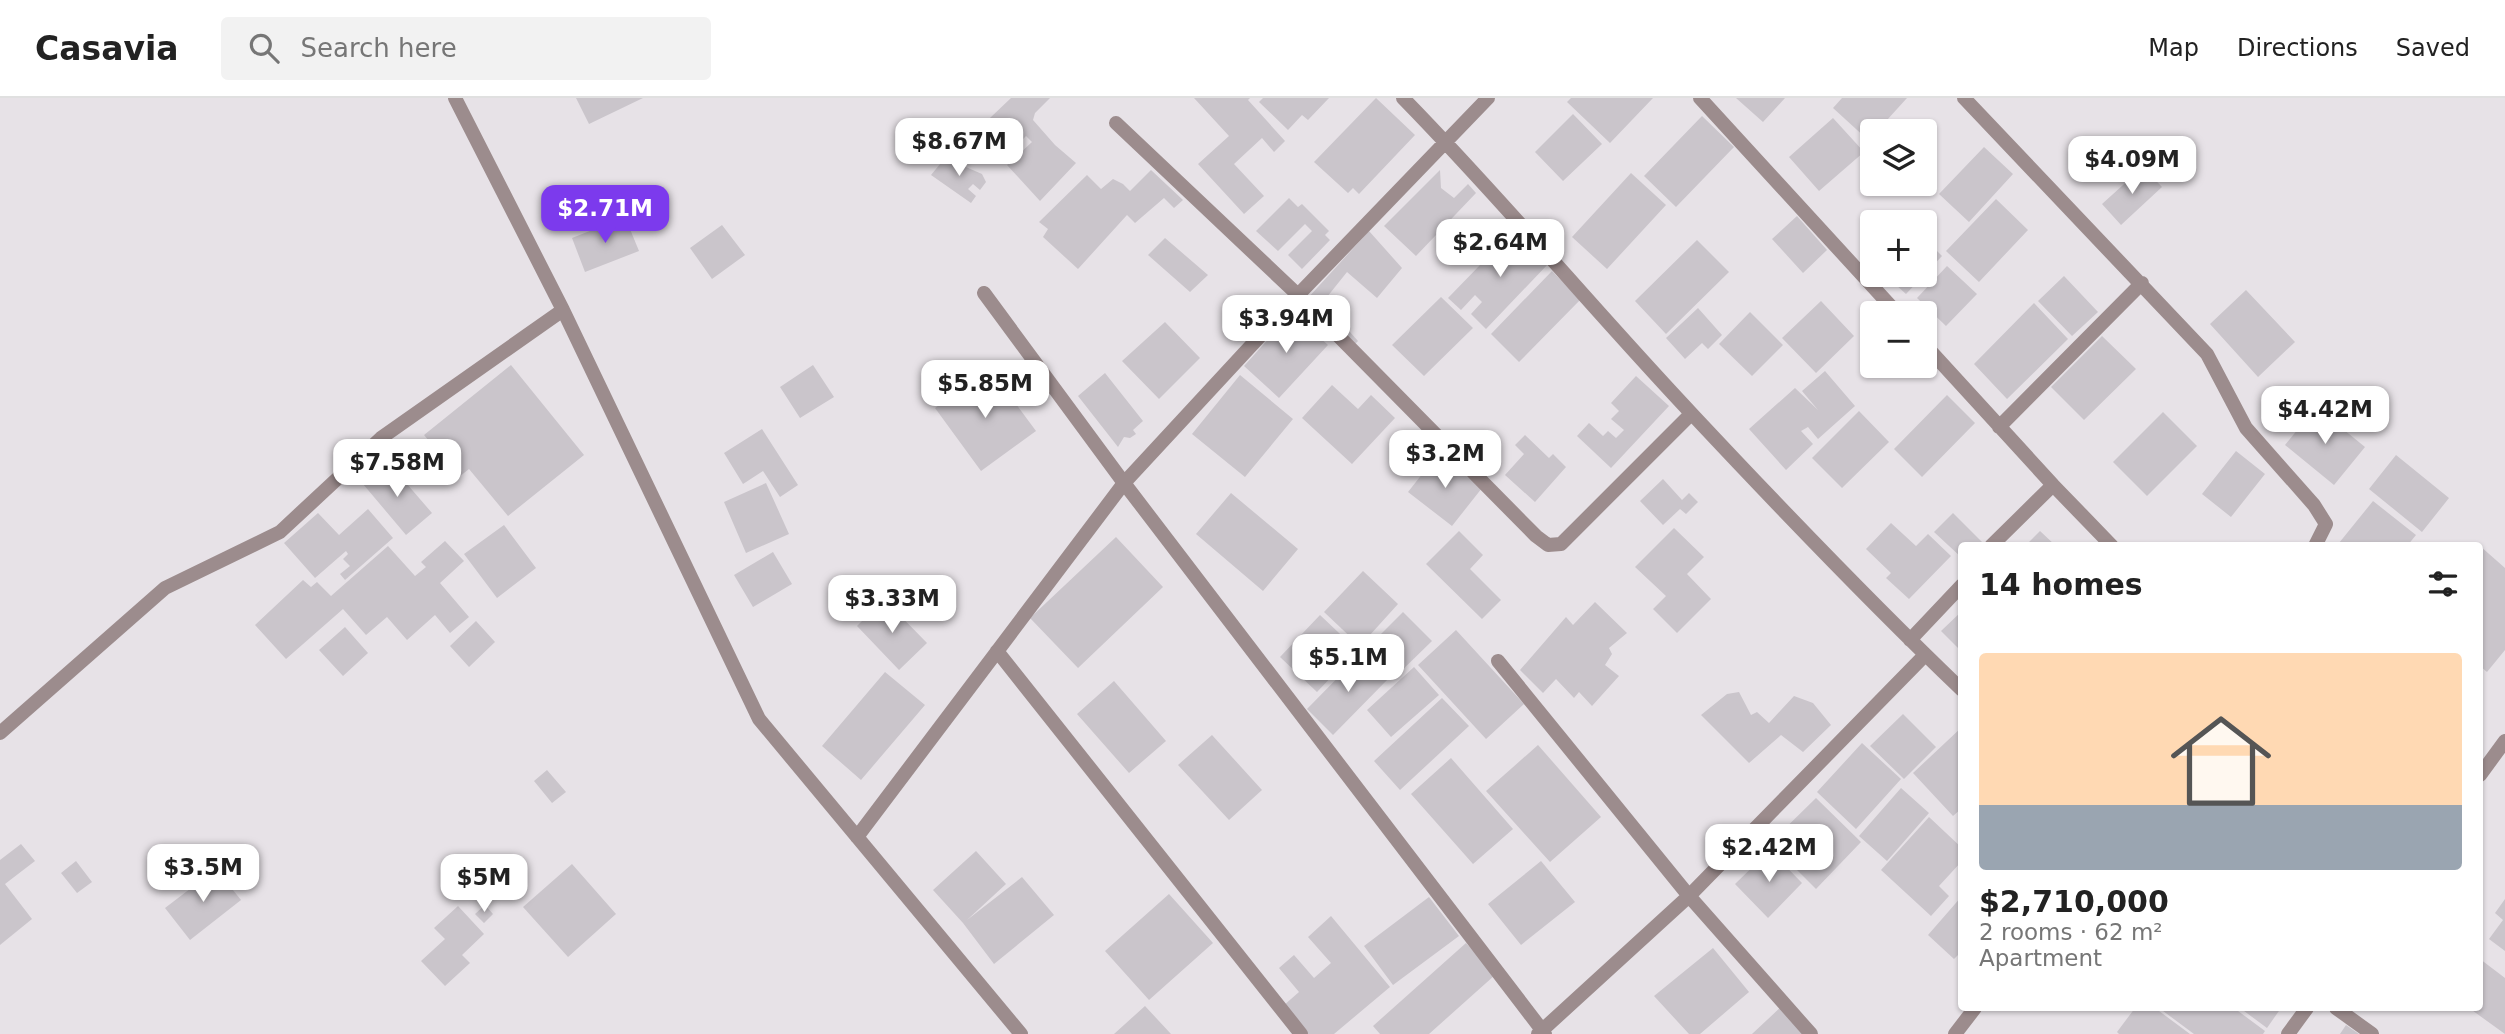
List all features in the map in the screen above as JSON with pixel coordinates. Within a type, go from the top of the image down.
[{"type":"street","points":[[455,98],[563,310],[760,719],[1021,1034]]},
{"type":"street","points":[[1403,98],[1446,142],[1691,414],[1958,686]]},
{"type":"street","points":[[857,837],[1124,482],[1298,295],[1488,98]]},
{"type":"street","points":[[1700,98],[1886,301]]},
{"type":"street","points":[[1964,98],[2207,354],[2246,428],[2314,505],[2326,524],[2317,542]]},
{"type":"street","points":[[1116,123],[1298,295],[1526,527],[1548,545],[1561,544],[1691,414]]},
{"type":"street","points":[[1999,427],[2141,283]]},
{"type":"street","points":[[984,293],[1542,1033],[1689,895],[1925,655]]},
{"type":"street","points":[[0,733],[165,588],[280,532],[381,438],[563,310]]},
{"type":"street","points":[[1937,358],[2108,542]]},
{"type":"street","points":[[1995,542],[2053,485]]},
{"type":"street","points":[[1910,640],[1958,589]]},
{"type":"street","points":[[997,651],[1301,1034]]},
{"type":"street","points":[[1498,661],[1689,895],[1811,1034]]},
{"type":"street","points":[[2483,771],[2505,741]]},
{"type":"street","points":[[1955,1034],[1973,1011]]},
{"type":"street","points":[[2288,1034],[2304,1011]]},
{"type":"street","points":[[2340,1011],[2372,1034]]},
{"type":"building","points":[[576,98],[643,98],[589,124]]},
{"type":"building","points":[[1011,98],[1050,98],[1035,113],[1033,120],[1055,145],[1076,163],[1040,201],[1007,165],[1032,142],[1026,136],[1006,157],[979,151],[971,136]]},
{"type":"building","points":[[1194,98],[1250,98],[1248,100],[1285,141],[1274,152],[1262,138],[1234,164],[1264,196],[1244,214],[1198,164],[1229,136]]},
{"type":"building","points":[[1263,98],[1329,98],[1308,120],[1302,115],[1288,130],[1259,102]]},
{"type":"building","points":[[1376,98],[1415,135],[1359,194],[1353,188],[1348,193],[1314,162]]},
{"type":"building","points":[[1571,98],[1653,98],[1610,143],[1567,102]]},
{"type":"building","points":[[1736,98],[1785,98],[1763,122]]},
{"type":"building","points":[[1842,98],[1907,98],[1888,119],[1860,119],[1860,133],[1833,108]]},
{"type":"building","points":[[1573,114],[1602,144],[1563,181],[1535,152]]},
{"type":"building","points":[[1702,116],[1734,147],[1676,207],[1644,176]]},
{"type":"building","points":[[1833,118],[1860,148],[1860,155],[1819,191],[1789,157]]},
{"type":"building","points":[[1984,147],[2013,174],[1969,222],[1939,194]]},
{"type":"building","points":[[945,158],[982,174],[986,182],[980,190],[973,184],[968,189],[976,196],[971,203],[931,175]]},
{"type":"building","points":[[2143,167],[2162,187],[2121,225],[2102,204]]},
{"type":"building","points":[[1151,170],[1183,200],[1174,208],[1164,198],[1135,223],[1127,215],[1078,269],[1043,237],[1048,229],[1039,222],[1087,175],[1101,189],[1113,179],[1130,191]]},
{"type":"building","points":[[1440,170],[1441,188],[1454,198],[1468,184],[1476,193],[1416,256],[1384,226]]},
{"type":"building","points":[[1631,173],[1666,205],[1607,269],[1572,237]]},
{"type":"building","points":[[1289,198],[1298,207],[1302,204],[1329,231],[1325,235],[1330,240],[1302,269],[1288,255],[1312,231],[1305,224],[1278,251],[1256,231]]},
{"type":"building","points":[[1996,199],[2028,230],[1979,282],[1946,251]]},
{"type":"building","points":[[1797,216],[1827,250],[1803,273],[1772,239]]},
{"type":"building","points":[[625,217],[639,251],[585,272],[572,238]]},
{"type":"building","points":[[722,225],[745,255],[712,279],[690,248]]},
{"type":"building","points":[[1514,230],[1549,263],[1486,329],[1471,314],[1482,302],[1475,295],[1461,310],[1448,298]]},
{"type":"building","points":[[1369,231],[1402,268],[1377,298],[1347,272],[1323,302],[1358,341],[1353,346],[1307,299]]},
{"type":"building","points":[[1165,238],[1208,275],[1190,292],[1148,255]]},
{"type":"building","points":[[1697,240],[1729,272],[1666,334],[1635,301]]},
{"type":"building","points":[[1947,266],[1977,294],[1946,326],[1937,317],[1937,301],[1920,301],[1917,298],[1927,287],[1937,287],[1937,277]]},
{"type":"building","points":[[1552,271],[1580,300],[1519,362],[1491,334]]},
{"type":"building","points":[[2064,276],[2098,312],[2072,336],[2038,301]]},
{"type":"building","points":[[1898,287],[1913,287],[1906,294]]},
{"type":"building","points":[[2246,290],[2295,342],[2258,377],[2210,324]]},
{"type":"building","points":[[1441,297],[1473,328],[1424,376],[1392,345]]},
{"type":"building","points":[[1821,301],[1854,336],[1816,373],[1782,338]]},
{"type":"building","points":[[2034,303],[2068,339],[2007,399],[1974,364]]},
{"type":"building","points":[[1698,308],[1722,335],[1708,349],[1702,343],[1685,359],[1666,338]]},
{"type":"building","points":[[1750,312],[1783,345],[1752,376],[1719,344]]},
{"type":"building","points":[[1292,313],[1328,345],[1279,398],[1244,366]]},
{"type":"building","points":[[1165,322],[1200,358],[1159,399],[1122,361]]},
{"type":"building","points":[[2102,336],[2136,369],[2084,420],[2051,387]]},
{"type":"building","points":[[511,365],[584,455],[508,516],[469,469],[459,477],[424,435]]},
{"type":"building","points":[[813,365],[834,397],[800,418],[780,387]]},
{"type":"building","points":[[990,369],[1036,431],[981,471],[935,408]]},
{"type":"building","points":[[1825,371],[1855,406],[1818,439],[1808,427],[1801,431],[1813,444],[1786,470],[1749,429],[1795,388],[1818,410],[1802,391]]},
{"type":"building","points":[[1105,373],[1143,421],[1133,430],[1136,434],[1130,438],[1124,437],[1118,447],[1078,396]]},
{"type":"building","points":[[1240,375],[1293,419],[1245,477],[1192,434]]},
{"type":"building","points":[[1636,376],[1669,406],[1611,468],[1577,436],[1589,423],[1603,436],[1608,431],[1616,438],[1624,430],[1611,419],[1619,411],[1611,403]]},
{"type":"building","points":[[1332,385],[1358,409],[1371,395],[1395,418],[1352,464],[1302,418]]},
{"type":"building","points":[[1947,395],[1975,423],[1922,477],[1894,449]]},
{"type":"building","points":[[2316,407],[2365,447],[2334,485],[2285,445]]},
{"type":"building","points":[[1859,411],[1889,442],[1842,488],[1812,458]]},
{"type":"building","points":[[2163,412],[2197,446],[2147,496],[2113,462]]},
{"type":"building","points":[[762,429],[798,485],[780,497],[763,471],[743,484],[724,453]]},
{"type":"building","points":[[1525,435],[1549,458],[1553,454],[1566,467],[1535,502],[1505,475],[1524,454],[1515,445]]},
{"type":"building","points":[[2236,451],[2265,474],[2231,517],[2202,494]]},
{"type":"building","points":[[1438,454],[1482,488],[1452,526],[1408,492]]},
{"type":"building","points":[[2396,455],[2449,498],[2422,532],[2369,489]]},
{"type":"building","points":[[388,462],[432,513],[406,535],[363,484]]},
{"type":"building","points":[[1663,479],[1682,500],[1689,493],[1698,502],[1686,514],[1680,509],[1663,525],[1640,501]]},
{"type":"building","points":[[766,483],[789,534],[746,553],[724,502]]},
{"type":"building","points":[[1231,493],[1298,549],[1263,591],[1196,534]]},
{"type":"building","points":[[2373,501],[2416,535],[2410,542],[2340,542]]},
{"type":"building","points":[[368,509],[393,538],[345,580],[340,574],[350,566],[343,559],[348,554],[346,551],[315,578],[284,543],[318,513],[339,535]]},
{"type":"building","points":[[1953,513],[1982,542],[1958,542],[1958,554],[1934,532]]},
{"type":"building","points":[[1891,523],[1916,546],[1928,534],[1951,556],[1909,599],[1886,578],[1891,573],[1866,549]]},
{"type":"building","points":[[504,525],[536,568],[497,598],[464,554]]},
{"type":"building","points":[[1674,528],[1704,557],[1687,574],[1711,599],[1677,633],[1653,609],[1666,596],[1635,567]]},
{"type":"building","points":[[1459,531],[1483,555],[1470,569],[1501,600],[1482,619],[1426,564]]},
{"type":"building","points":[[2040,531],[2052,542],[2029,542]]},
{"type":"building","points":[[1116,537],[1163,587],[1078,668],[1030,618]]},
{"type":"building","points":[[445,541],[464,561],[440,583],[469,617],[450,633],[435,615],[407,640],[387,617],[366,635],[343,609],[286,659],[255,625],[303,580],[311,587],[317,582],[331,596],[388,546],[415,576],[426,567],[421,562]]},
{"type":"building","points":[[2483,549],[2505,568],[2505,650],[2487,672],[2483,669]]},
{"type":"building","points":[[773,552],[792,584],[753,607],[734,575]]},
{"type":"building","points":[[1363,571],[1398,604],[1360,646],[1324,612]]},
{"type":"building","points":[[884,599],[927,643],[899,670],[857,626]]},
{"type":"building","points":[[1595,602],[1627,633],[1609,648],[1612,654],[1605,665],[1619,676],[1592,706],[1579,692],[1574,698],[1556,679],[1543,693],[1520,670],[1566,617],[1573,625]]},
{"type":"building","points":[[1403,612],[1432,641],[1394,678],[1365,650]]},
{"type":"building","points":[[1320,615],[1357,650],[1317,692],[1280,657]]},
{"type":"building","points":[[1958,615],[1958,648],[1941,631]]},
{"type":"building","points":[[476,621],[495,642],[469,667],[450,646]]},
{"type":"building","points":[[345,627],[368,653],[343,676],[319,650]]},
{"type":"building","points":[[1456,630],[1524,704],[1486,739],[1418,665]]},
{"type":"building","points":[[1362,653],[1388,679],[1333,735],[1307,709]]},
{"type":"building","points":[[1414,667],[1439,695],[1391,737],[1367,710]]},
{"type":"building","points":[[885,672],[925,705],[861,780],[822,746]]},
{"type":"building","points":[[1114,681],[1166,741],[1129,773],[1077,714]]},
{"type":"building","points":[[1739,692],[1751,715],[1757,712],[1769,723],[1794,696],[1813,703],[1831,725],[1803,752],[1781,735],[1749,763],[1701,715],[1727,694]]},
{"type":"building","points":[[1442,698],[1469,726],[1400,790],[1374,761]]},
{"type":"building","points":[[1903,714],[1936,747],[1904,779],[1870,746]]},
{"type":"building","points":[[1958,731],[1958,812],[1953,816],[1913,773]]},
{"type":"building","points":[[1212,735],[1262,790],[1229,820],[1178,765]]},
{"type":"building","points":[[1862,743],[1901,779],[1856,829],[1817,792]]},
{"type":"building","points":[[1538,745],[1601,817],[1550,862],[1486,791]]},
{"type":"building","points":[[1451,758],[1513,829],[1473,864],[1411,794]]},
{"type":"building","points":[[547,770],[566,792],[552,803],[534,781]]},
{"type":"building","points":[[1901,788],[1929,813],[1887,861],[1859,836]]},
{"type":"building","points":[[1816,798],[1861,842],[1816,889],[1770,843]]},
{"type":"building","points":[[1929,817],[1958,844],[1958,865],[1939,886],[1949,896],[1931,916],[1881,870]]},
{"type":"building","points":[[21,844],[35,861],[5,884],[32,919],[0,945],[0,860]]},
{"type":"building","points":[[1770,850],[1802,883],[1768,918],[1735,884]]},
{"type":"building","points":[[976,851],[1006,884],[967,920],[1022,877],[1054,915],[994,964],[963,923],[933,890]]},
{"type":"building","points":[[76,861],[92,882],[77,893],[61,873]]},
{"type":"building","points":[[1541,861],[1575,902],[1521,945],[1488,904]]},
{"type":"building","points":[[572,864],[616,914],[568,957],[523,907]]},
{"type":"building","points":[[216,869],[241,900],[190,940],[165,908]]},
{"type":"building","points":[[1169,894],[1213,943],[1149,1000],[1105,951]]},
{"type":"building","points":[[1429,897],[1459,936],[1393,985],[1364,946]]},
{"type":"building","points":[[2505,899],[2505,951],[2489,939],[2503,920],[2495,913]]},
{"type":"building","points":[[1958,901],[1958,955],[1954,959],[1928,935]]},
{"type":"building","points":[[485,905],[493,914],[484,923],[475,914]]},
{"type":"building","points":[[458,906],[484,934],[462,955],[470,963],[445,986],[421,961],[445,939],[434,928]]},
{"type":"building","points":[[1331,916],[1390,987],[1334,1034],[1308,1034],[1283,1006],[1299,992],[1279,968],[1294,955],[1314,978],[1331,963],[1308,937]]},
{"type":"building","points":[[1466,943],[1495,975],[1429,1034],[1380,1034],[1373,1026]]},
{"type":"building","points":[[1713,948],[1749,992],[1700,1034],[1689,1034],[1654,996]]},
{"type":"building","points":[[2483,961],[2505,978],[2505,1034],[2473,1011],[2483,1011]]},
{"type":"building","points":[[1145,1006],[1171,1034],[1114,1034]]},
{"type":"building","points":[[1782,1006],[1808,1034],[1752,1034]]},
{"type":"building","points":[[2133,1011],[2159,1011],[2190,1034],[2119,1034],[2117,1032]]},
{"type":"building","points":[[2163,1011],[2238,1011],[2265,1031],[2263,1034],[2194,1034]]},
{"type":"building","points":[[2244,1011],[2279,1011],[2267,1028]]},
{"type":"building","points":[[2346,1025],[2359,1034],[2340,1034]]}]
